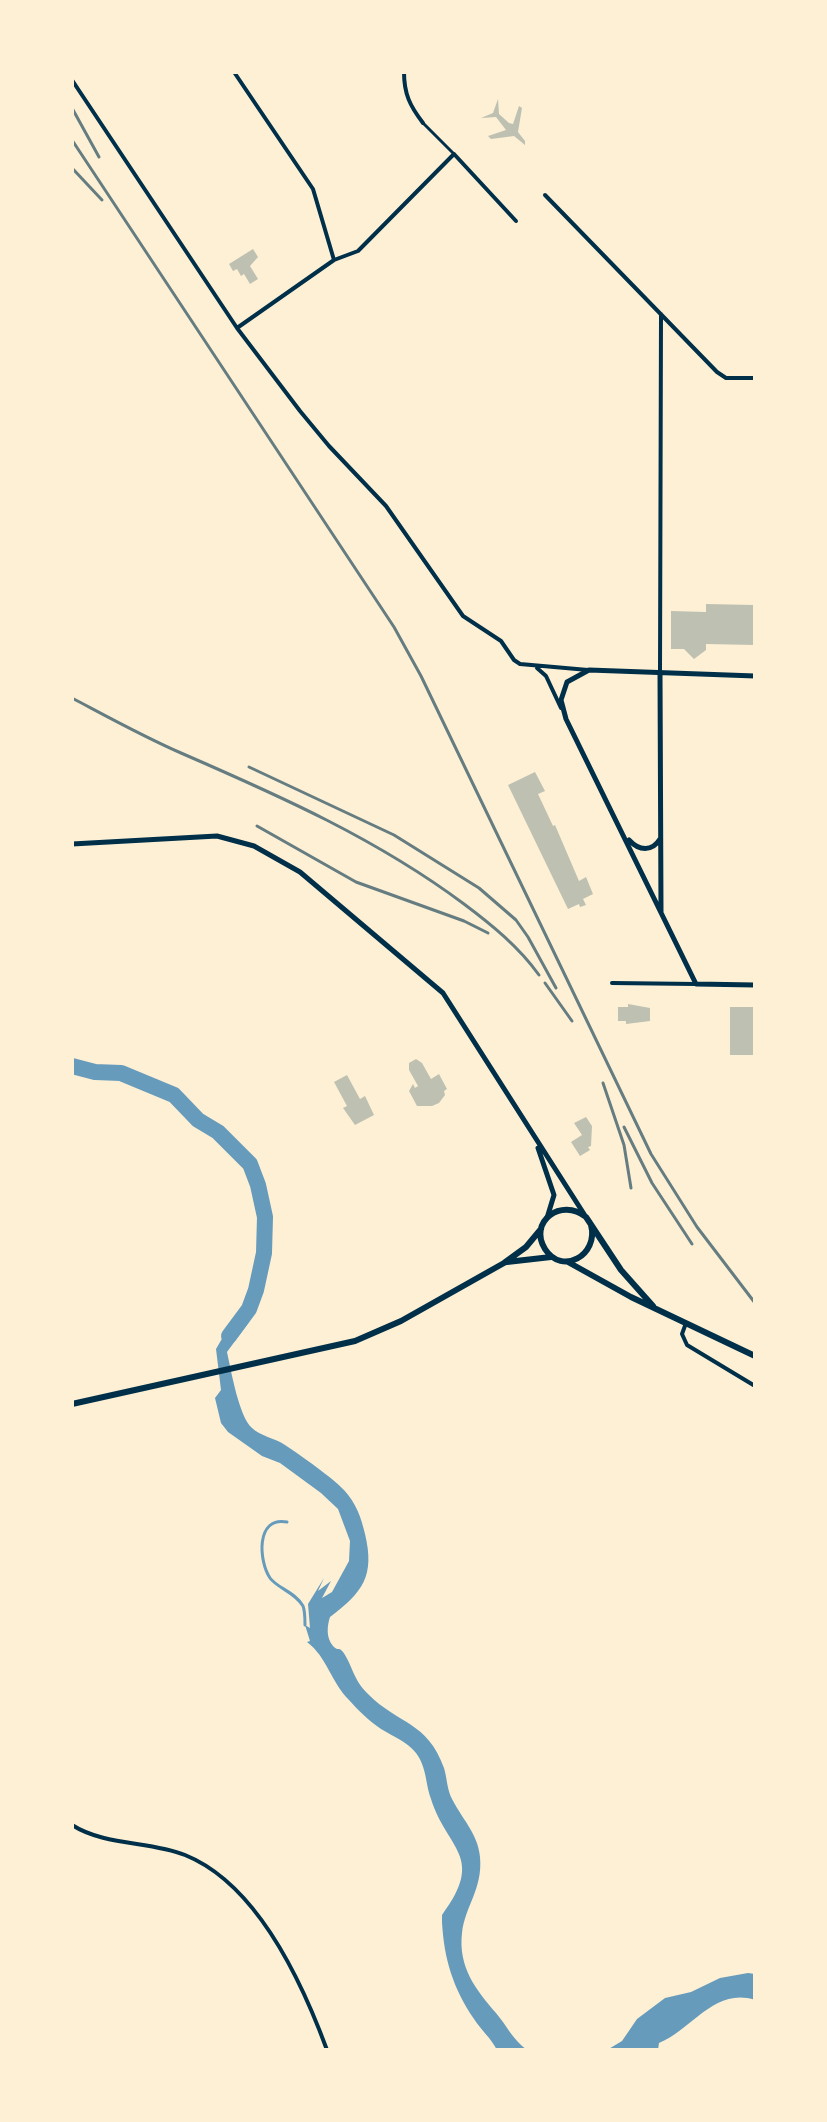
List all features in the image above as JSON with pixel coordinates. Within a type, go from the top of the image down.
[{"type":"main road","points":[[72,1404],[333,1348],[375,1333],[504,1263],[526,1247],[545,1220],[565,1208],[576,1210],[586,1217],[621,1270],[653,1306]]},
{"type":"main road","points":[[565,1261],[579,1258],[587,1251],[593,1239],[591,1225]]},
{"type":"main road","points":[[541,1229],[543,1246],[555,1258]]},
{"type":"main road","points":[[504,1263],[540,1257],[565,1261],[631,1297],[738,1349],[755,1354]]},
{"type":"street","points":[[234,72],[313,189],[334,260]]},
{"type":"street","points":[[404,72],[404,89],[410,105],[423,123],[516,221]]},
{"type":"street","points":[[72,80],[237,328],[329,446],[386,506],[463,616],[501,641],[517,663],[531,666],[755,676]]},
{"type":"street","points":[[237,328],[334,260],[358,251],[454,154]]},
{"type":"street","points":[[545,195],[721,376],[755,378]]},
{"type":"street","points":[[661,314],[661,913]]},
{"type":"street","points":[[531,666],[543,671],[546,676],[696,984]]},
{"type":"street","points":[[566,719],[561,700],[563,688],[571,678],[589,670]]},
{"type":"street","points":[[621,830],[633,845],[640,848],[654,847],[661,838]]},
{"type":"street","points":[[72,844],[228,837],[254,846],[300,872],[443,993],[586,1217]]},
{"type":"street","points":[[612,983],[755,985]]},
{"type":"street","points":[[535,1140],[554,1195],[552,1208],[545,1220]]},
{"type":"street","points":[[686,1323],[682,1334],[687,1345],[755,1386]]},
{"type":"street","points":[[72,1825],[87,1832],[184,1855],[227,1884],[265,1927],[290,1966],[327,2050]]},
{"type":"water","points":[[234,1318],[249,1322],[227,1352],[236,1393],[247,1422],[255,1431],[285,1445],[332,1479],[348,1495],[360,1516],[368,1549],[367,1572],[358,1591],[330,1617],[329,1639],[336,1649],[343,1652],[368,1694],[421,1732],[437,1753],[451,1797],[479,1848],[479,1879],[462,1933],[466,1967],[482,1996],[527,2050],[497,2050],[474,2019],[455,1984],[445,1948],[442,1915],[455,1895],[462,1866],[431,1799],[420,1759],[408,1745],[377,1726],[356,1708],[307,1642],[310,1641],[305,1625],[310,1628],[308,1604],[324,1578],[318,1591],[331,1581],[322,1598],[332,1592],[349,1561],[350,1541],[338,1509],[321,1493],[280,1463],[262,1456],[228,1432],[221,1423],[215,1398],[221,1390],[216,1349]]},
{"type":"water","points":[[755,1974],[755,2000],[727,1999],[715,2004],[659,2043],[658,2050],[607,2050],[622,2041],[637,2019],[665,1998],[691,1992],[720,1978]]},
{"type":"building","points":[[498,99],[499,114],[509,123],[513,124],[519,106],[522,108],[518,132],[525,145],[514,136],[491,139],[488,136],[506,130],[496,117],[481,118],[493,113]]},
{"type":"building","points":[[253,249],[258,257],[250,266],[258,279],[250,284],[244,274],[241,276],[237,269],[233,271],[229,264]]},
{"type":"building","points":[[706,604],[755,605],[755,645],[706,644],[706,650],[694,659],[684,649],[671,649],[671,611],[706,612]]},
{"type":"building","points":[[535,772],[545,791],[538,794],[579,881],[586,877],[593,894],[583,899],[586,905],[580,907],[579,904],[568,909],[508,785]]},
{"type":"building","points":[[628,1004],[650,1008],[650,1021],[626,1024],[626,1021],[618,1021],[618,1007],[628,1007]]},
{"type":"building","points":[[730,1007],[755,1007],[755,1055],[730,1055]]},
{"type":"building","points":[[416,1059],[431,1079],[439,1074],[447,1089],[439,1103],[432,1106],[417,1106],[409,1091],[413,1084],[415,1088],[418,1086],[409,1070],[409,1063]]},
{"type":"building","points":[[347,1075],[360,1099],[365,1096],[374,1115],[355,1125],[343,1108],[347,1106],[334,1082]]},
{"type":"building","points":[[586,1117],[592,1126],[591,1146],[580,1156],[571,1142],[582,1135],[574,1123]]},
{"type":"waterway","points":[[72,1066],[95,1072],[121,1073],[174,1095],[250,1164],[265,1217],[264,1253],[249,1309],[229,1336]]},
{"type":"waterway","points":[[287,1522],[269,1526],[262,1542],[262,1552],[266,1571],[273,1582],[303,1606],[305,1625]]},
{"type":"railway","points":[[72,108],[99,157]]},
{"type":"railway","points":[[72,140],[394,627],[421,676],[651,1154],[697,1227],[755,1303]]},
{"type":"railway","points":[[72,168],[102,200]]},
{"type":"railway","points":[[72,698],[153,740],[327,820],[397,859],[485,920],[514,946],[539,975]]},
{"type":"railway","points":[[249,767],[394,835],[479,888],[516,920],[556,988]]},
{"type":"railway","points":[[257,826],[356,882],[464,921],[488,933]]},
{"type":"railway","points":[[545,983],[572,1021]]},
{"type":"railway","points":[[603,1083],[624,1145],[631,1188]]},
{"type":"railway","points":[[624,1127],[652,1183],[692,1244]]}]
